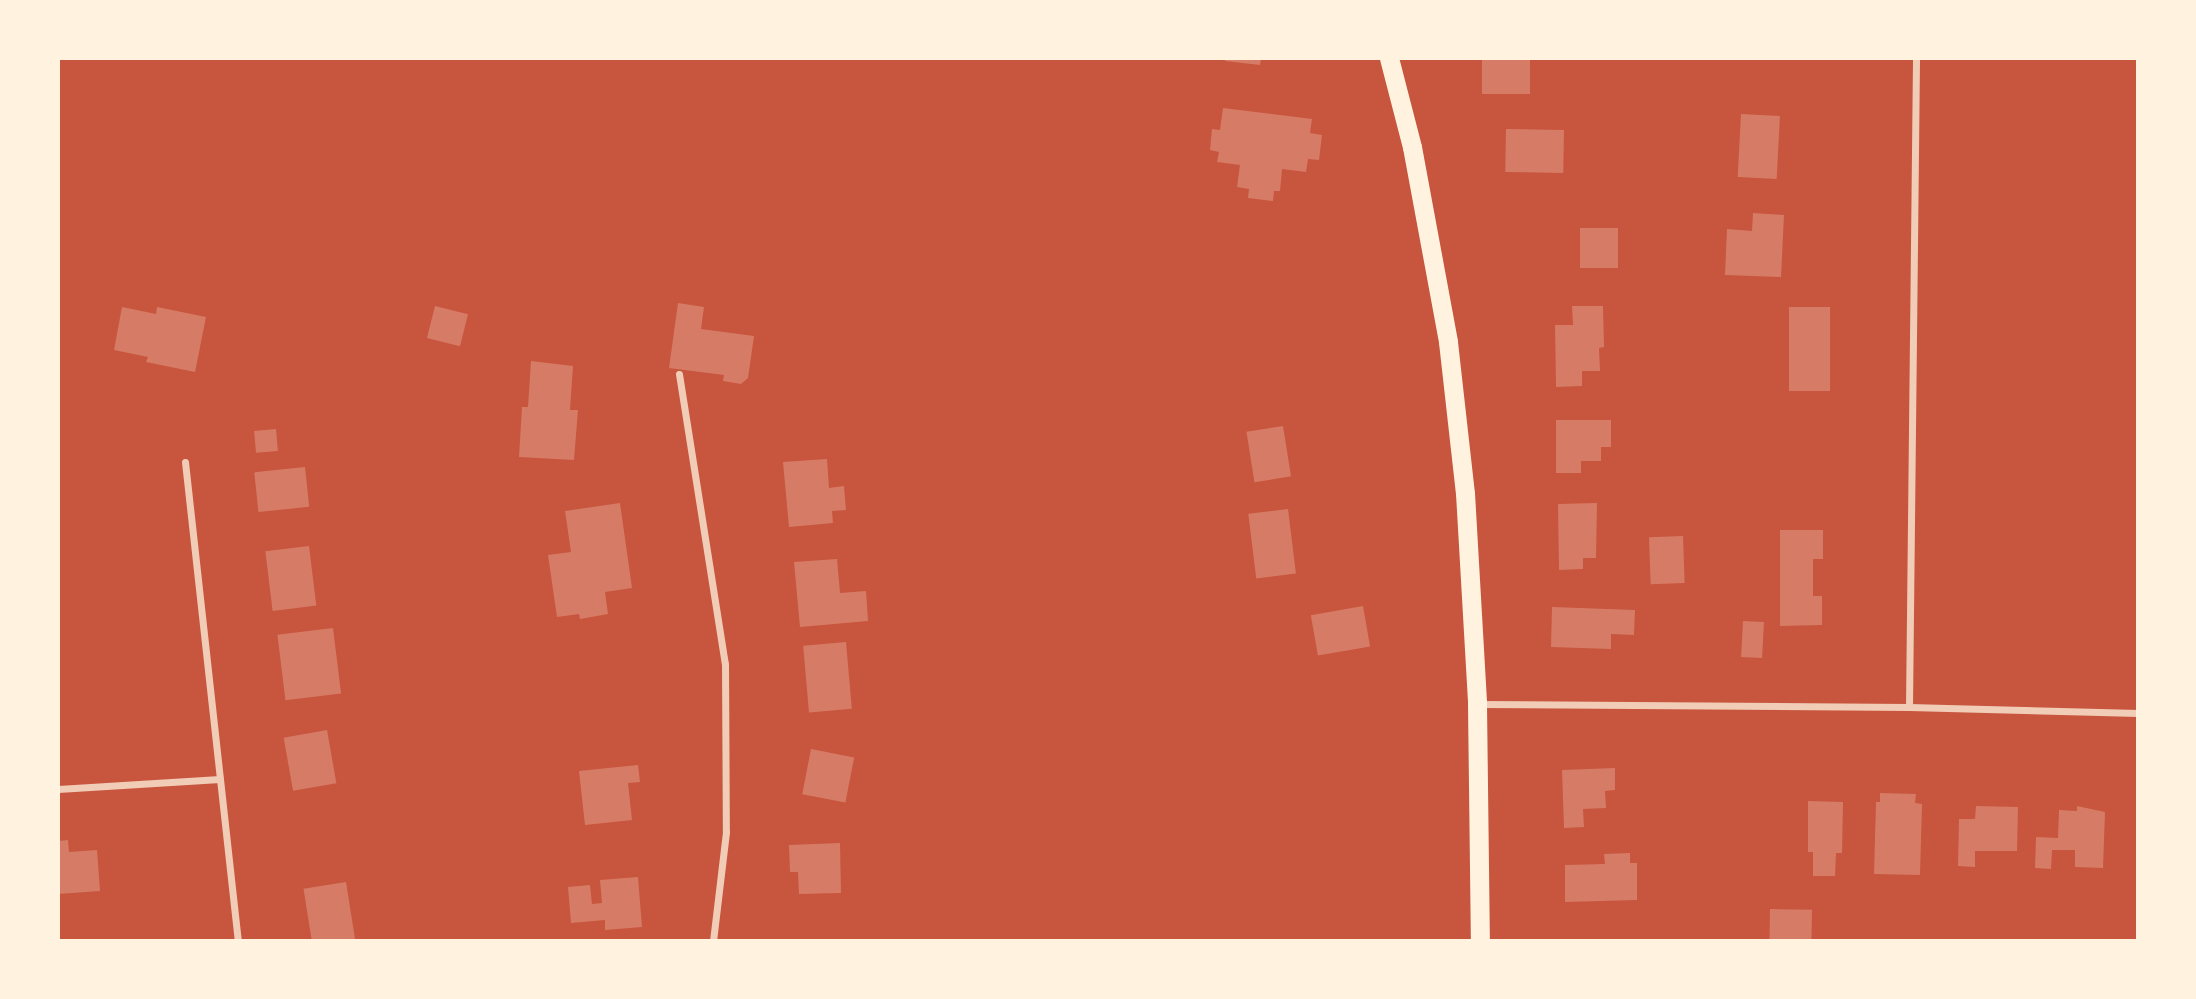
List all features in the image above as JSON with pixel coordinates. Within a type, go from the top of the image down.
[{"type":"highway","points":[[1389,58],[1412,146],[1448,342],[1465,493],[1477,704],[1480,941]]},
{"type":"street","points":[[1909,707],[1916,58]]},
{"type":"street","points":[[679,374],[725,664],[726,832],[713,941]]},
{"type":"street","points":[[185,462],[238,941]]},
{"type":"street","points":[[1477,704],[1909,707],[2138,713]]},
{"type":"street","points":[[58,789],[220,779]]},
{"type":"building","points":[[1226,58],[1261,58],[1260,65],[1225,61]]},
{"type":"building","points":[[1482,58],[1530,58],[1530,94],[1482,94]]},
{"type":"building","points":[[1223,108],[1312,119],[1310,133],[1322,135],[1319,160],[1308,159],[1306,172],[1282,169],[1280,191],[1274,191],[1273,201],[1248,198],[1249,189],[1237,187],[1240,165],[1217,162],[1219,152],[1210,150],[1212,129],[1220,130]]},
{"type":"building","points":[[1741,114],[1780,116],[1777,179],[1738,177]]},
{"type":"building","points":[[1506,129],[1564,130],[1563,173],[1505,172]]},
{"type":"building","points":[[1753,213],[1784,215],[1781,277],[1725,275],[1727,229],[1752,231]]},
{"type":"building","points":[[1580,228],[1618,228],[1618,268],[1580,268]]},
{"type":"building","points":[[678,303],[704,307],[701,329],[754,336],[748,378],[741,384],[723,381],[724,375],[669,368]]},
{"type":"building","points":[[435,306],[468,314],[460,346],[427,338]]},
{"type":"building","points":[[1572,306],[1603,306],[1604,347],[1599,348],[1600,371],[1582,371],[1582,386],[1556,387],[1555,325],[1573,325]]},
{"type":"building","points":[[122,307],[156,314],[157,307],[206,317],[195,372],[146,362],[148,357],[114,350]]},
{"type":"building","points":[[1789,307],[1830,307],[1830,391],[1789,391]]},
{"type":"building","points":[[531,361],[573,366],[570,410],[578,410],[574,460],[519,457],[522,407],[528,407]]},
{"type":"building","points":[[1556,420],[1611,420],[1611,447],[1601,447],[1601,461],[1581,461],[1581,473],[1556,473]]},
{"type":"building","points":[[1283,426],[1291,476],[1254,482],[1246,432]]},
{"type":"building","points":[[276,429],[278,451],[256,453],[254,431]]},
{"type":"building","points":[[827,459],[829,488],[844,486],[846,510],[832,511],[833,523],[789,527],[783,462]]},
{"type":"building","points":[[305,467],[309,507],[258,512],[254,472]]},
{"type":"building","points":[[620,503],[632,588],[605,592],[608,614],[580,619],[579,614],[557,617],[548,555],[571,552],[565,511]]},
{"type":"building","points":[[1597,503],[1596,558],[1583,558],[1583,569],[1559,570],[1558,504]]},
{"type":"building","points":[[1288,509],[1296,574],[1256,578],[1248,514]]},
{"type":"building","points":[[1780,530],[1823,530],[1823,559],[1813,559],[1813,596],[1822,596],[1822,625],[1780,626]]},
{"type":"building","points":[[1683,536],[1685,583],[1651,584],[1649,537]]},
{"type":"building","points":[[309,546],[316,606],[273,611],[265,551]]},
{"type":"building","points":[[837,559],[840,593],[866,591],[868,621],[800,627],[794,562]]},
{"type":"building","points":[[1363,606],[1370,646],[1318,656],[1311,615]]},
{"type":"building","points":[[1552,607],[1635,610],[1634,635],[1611,634],[1611,649],[1551,647]]},
{"type":"building","points":[[1743,621],[1764,622],[1762,658],[1741,657]]},
{"type":"building","points":[[333,628],[341,694],[285,700],[277,635]]},
{"type":"building","points":[[846,642],[852,709],[809,712],[803,646]]},
{"type":"building","points":[[327,730],[336,783],[293,791],[284,738]]},
{"type":"building","points":[[811,749],[854,757],[845,803],[802,794]]},
{"type":"building","points":[[638,765],[640,782],[628,783],[632,820],[585,825],[579,771]]},
{"type":"building","points":[[1615,768],[1615,790],[1605,791],[1606,808],[1583,809],[1584,827],[1564,828],[1562,770]]},
{"type":"building","points":[[1880,793],[1916,794],[1915,803],[1922,804],[1920,875],[1874,874],[1876,802],[1880,802]]},
{"type":"building","points":[[1808,801],[1843,802],[1842,853],[1836,853],[1835,876],[1813,876],[1813,852],[1808,852]]},
{"type":"building","points":[[1976,806],[2018,807],[2017,851],[1975,851],[1975,867],[1958,866],[1959,819],[1975,819]]},
{"type":"building","points":[[2077,806],[2105,812],[2103,868],[2075,867],[2075,850],[2052,850],[2051,869],[2035,868],[2036,837],[2058,838],[2059,810],[2077,811]]},
{"type":"building","points":[[68,840],[69,852],[97,850],[100,891],[58,894],[58,841]]},
{"type":"building","points":[[840,843],[841,893],[799,894],[798,872],[790,872],[789,845]]},
{"type":"building","points":[[1630,853],[1630,863],[1637,863],[1637,900],[1565,902],[1565,865],[1605,864],[1604,854]]},
{"type":"building","points":[[638,877],[642,927],[605,930],[605,920],[571,923],[568,887],[590,885],[592,904],[602,903],[600,880]]},
{"type":"building","points":[[346,882],[355,941],[312,941],[304,889]]},
{"type":"building","points":[[1770,909],[1812,910],[1811,941],[1769,941]]}]
